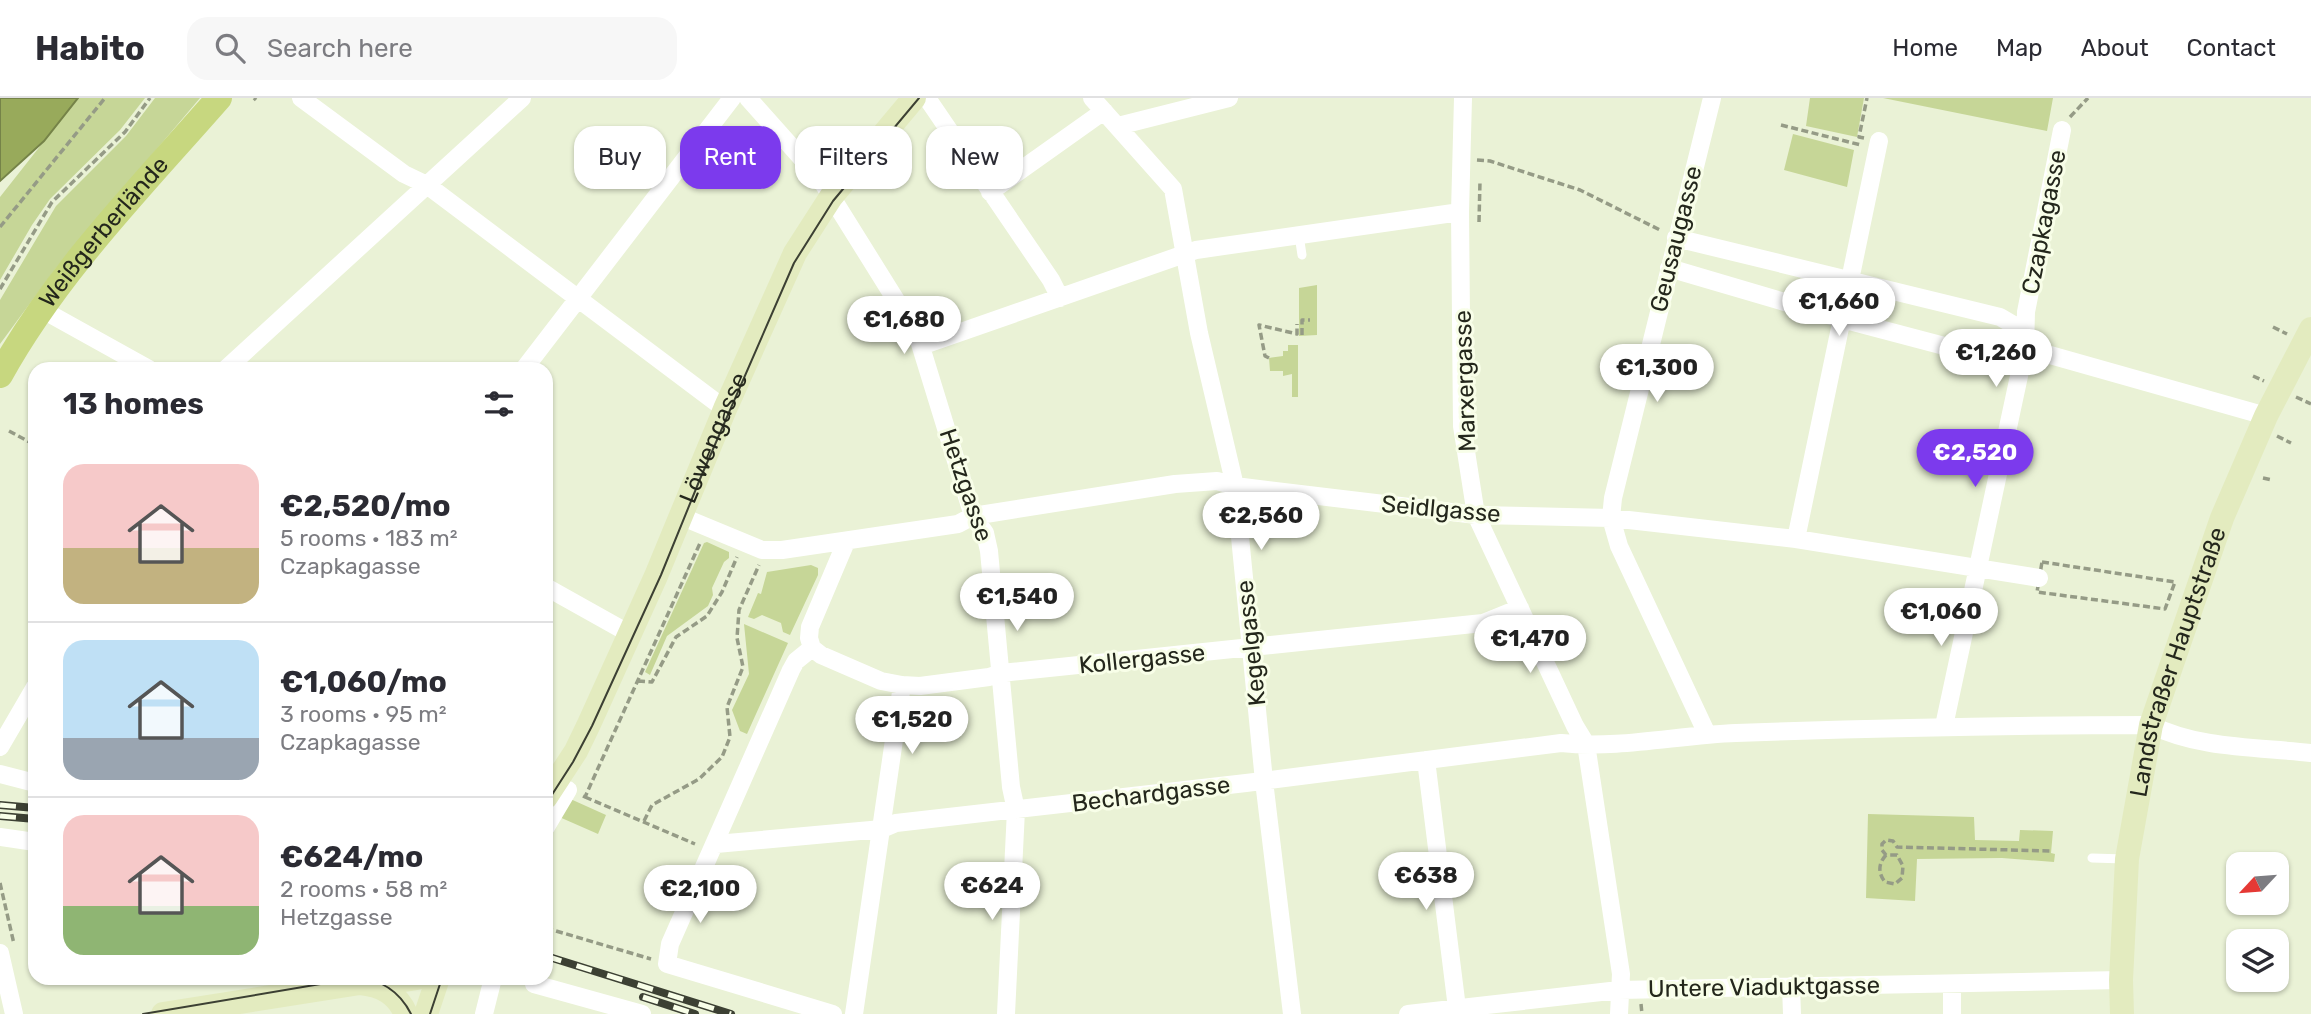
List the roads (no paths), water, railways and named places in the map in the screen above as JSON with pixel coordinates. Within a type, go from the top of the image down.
[{"type":"main road","name":"Weißgerberlände","points":[[0,374],[41,309],[117,214],[219,98]]},
{"type":"street","points":[[301,98],[404,174],[427,186],[725,409]]},
{"type":"street","points":[[234,362],[522,98]]},
{"type":"street","points":[[529,362],[732,98]]},
{"type":"street","name":"Hetzgasse","points":[[748,98],[821,180],[917,334],[973,516],[985,533],[989,551],[1011,787],[1016,810],[1006,1014]]},
{"type":"street","name":"Löwengasse","points":[[557,793],[630,634],[785,274],[801,243],[831,197],[914,98]]},
{"type":"street","points":[[927,98],[1051,280],[1060,298]]},
{"type":"street","points":[[1118,126],[1229,98]]},
{"type":"street","name":"Marxergasse","points":[[1463,98],[1460,212],[1462,426],[1476,515],[1586,744],[1621,974],[1619,1014]]},
{"type":"street","name":"Geusaugasse","points":[[1707,734],[1619,546],[1611,518],[1613,498],[1712,98]]},
{"type":"street","points":[[990,192],[1098,104]]},
{"type":"street","name":"Kegelgasse","points":[[1098,104],[1173,189],[1199,334],[1235,486],[1265,781],[1293,1014]]},
{"type":"street","name":"Czapkagasse","points":[[1944,726],[2025,348],[2026,312],[2062,130]]},
{"type":"street","points":[[1796,539],[1879,141]]},
{"type":"street","points":[[921,346],[1196,250],[1460,212]]},
{"type":"street","points":[[1676,238],[2000,317],[2017,327],[2025,348],[2271,426]]},
{"type":"street","points":[[1669,268],[1843,319],[2020,366]]},
{"type":"street","points":[[41,309],[136,362]]},
{"type":"street","name":"Landstraßer Hauptstraße","points":[[2122,1014],[2127,859],[2151,725],[2222,518],[2271,426],[2302,333]]},
{"type":"street","name":"Seidlgasse","points":[[680,516],[770,551],[958,524],[973,516],[1175,484],[1217,481],[1235,486],[1476,515],[1611,518],[1796,539],[2039,578]]},
{"type":"street","points":[[833,1014],[667,964],[670,944],[708,845],[791,670],[802,655],[812,648],[808,638],[810,627],[846,542]]},
{"type":"street","points":[[553,591],[630,634]]},
{"type":"street","name":"Kollergasse","points":[[812,648],[821,655],[881,681],[920,686],[1001,673],[1483,623],[1520,608]]},
{"type":"street","points":[[854,1014],[902,685]]},
{"type":"street","points":[[0,747],[28,699]]},
{"type":"street","points":[[2151,725],[2173,736],[2195,741],[2311,753]]},
{"type":"street","name":"Bechardgasse","points":[[708,845],[882,829],[896,823],[1265,781],[1561,743],[1609,745],[1707,734],[1944,726],[2151,725]]},
{"type":"street","points":[[1426,760],[1457,1008]]},
{"type":"street","points":[[0,774],[28,781]]},
{"type":"street","points":[[0,837],[28,841]]},
{"type":"street","points":[[0,953],[14,1014]]},
{"type":"street","name":"Untere Viaduktgasse","points":[[1408,1014],[1619,990],[2121,980]]},
{"type":"street","points":[[1952,984],[1952,1014]]},
{"type":"street","points":[[163,1014],[342,985]]},
{"type":"street","points":[[368,985],[395,996],[407,1014]]},
{"type":"street","points":[[426,1014],[436,985]]},
{"type":"street","points":[[484,1014],[491,985]]},
{"type":"street","points":[[538,985],[642,1014]]},
{"type":"street","points":[[1791,986],[1792,1014]]},
{"type":"lane","points":[[1299,235],[1302,255]]},
{"type":"lane","points":[[2092,858],[2127,859]]},
{"type":"tram line","points":[[553,793],[592,726],[661,575],[794,263],[833,201],[919,98]]},
{"type":"tram line","points":[[143,1014],[315,985]]},
{"type":"tram line","points":[[383,985],[401,999],[411,1014]]},
{"type":"tram line","points":[[430,1014],[440,985]]},
{"type":"railway","points":[[0,805],[28,807]]},
{"type":"railway","points":[[0,816],[28,818]]},
{"type":"railway","points":[[553,958],[731,1014]]},
{"type":"railway","points":[[643,997],[695,1014]]}]
